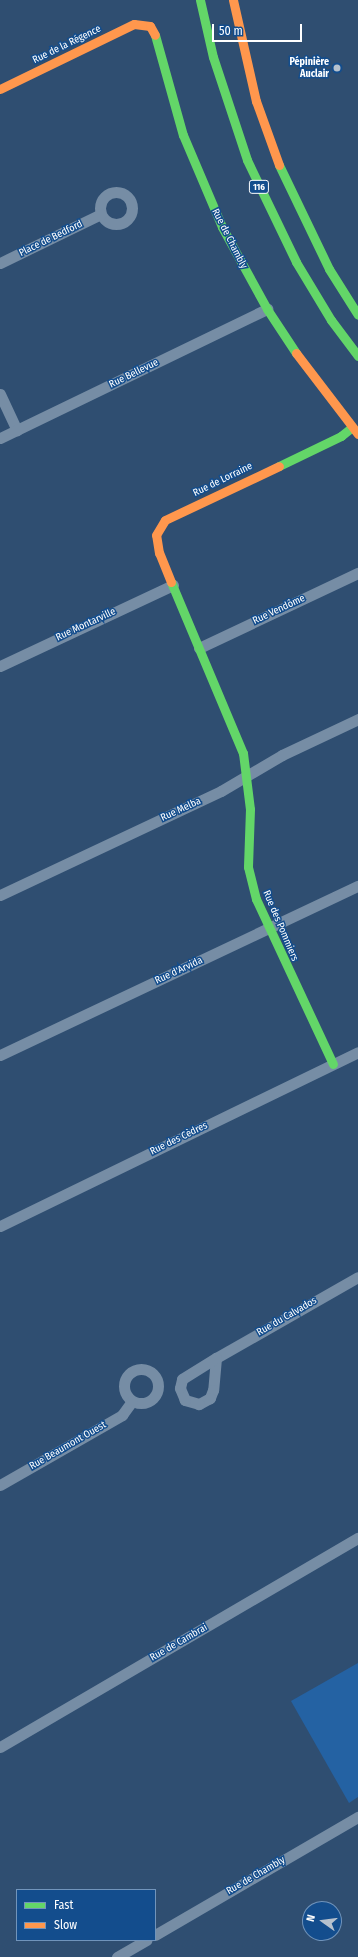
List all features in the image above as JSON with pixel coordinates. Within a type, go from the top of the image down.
[{"type":"street","name":"116","points":[[200,0],[226,98],[256,180],[296,262],[331,320],[358,356]]},
{"type":"street","name":"116","points":[[233,0],[256,101],[283,176],[326,264],[358,315]]},
{"type":"street","name":"Rue de la Régence","points":[[0,89],[134,24],[144,23]]},
{"type":"street","name":"Rue de Chambly","points":[[144,23],[150,26],[155,34],[173,103],[202,184],[233,248],[267,309],[315,382],[355,431]]},
{"type":"street","name":"Place de Bedford","points":[[0,263],[101,214]]},
{"type":"street","name":"Rue Bellevue","points":[[0,438],[267,309]]},
{"type":"street","points":[[0,394],[17,430]]},
{"type":"street","name":"Rue de Lorraine","points":[[173,585],[156,542],[156,532],[162,523],[341,436],[355,431]]},
{"type":"street","name":"Rue Vendôme","points":[[199,648],[358,573]]},
{"type":"street","name":"Rue des Pommiers","points":[[173,585],[243,753],[250,815],[248,867],[256,899],[268,929],[333,1064]]},
{"type":"street","name":"Rue Montarville","points":[[0,666],[173,585]]},
{"type":"street","name":"Rue Melba","points":[[0,895],[221,791],[282,756],[358,719]]},
{"type":"street","name":"Rue d'Arvida","points":[[0,1055],[358,886]]},
{"type":"street","name":"Rue des Cèdres","points":[[0,1226],[358,1052]]},
{"type":"street","name":"Rue du Calvados","points":[[216,1358],[358,1277]]},
{"type":"street","name":"Rue Beaumont Ouest","points":[[0,1485],[122,1414],[132,1401]]},
{"type":"street","name":"Rue de Cambrai","points":[[0,1747],[358,1538]]},
{"type":"street","name":"Rue de Chambly","points":[[156,1934],[358,1817]]},
{"type":"street","points":[[117,1957],[144,1941]]},
{"type":"shaded area","points":[[358,1663],[358,1797],[349,1803],[291,1701]]},
{"type":"traffic: fast","points":[[200,0],[213,57],[247,160],[296,262],[331,320],[358,356]]},
{"type":"traffic: fast","points":[[155,35],[183,135],[222,227],[267,309],[296,353]]},
{"type":"traffic: fast","points":[[279,165],[329,269],[358,315]]},
{"type":"traffic: fast","points":[[279,466],[341,436],[352,427]]},
{"type":"traffic: fast","points":[[171,582],[243,753],[250,809],[248,867],[256,899],[333,1064]]},
{"type":"traffic: slow","points":[[233,0],[256,101],[279,165]]},
{"type":"traffic: slow","points":[[0,89],[134,24],[150,26],[155,35]]},
{"type":"traffic: slow","points":[[296,353],[358,434]]},
{"type":"traffic: slow","points":[[171,582],[159,553],[156,535],[165,520],[279,466]]},
{"type":"place","name":"Pépinière Auclair","points":[[337,68]]}]
